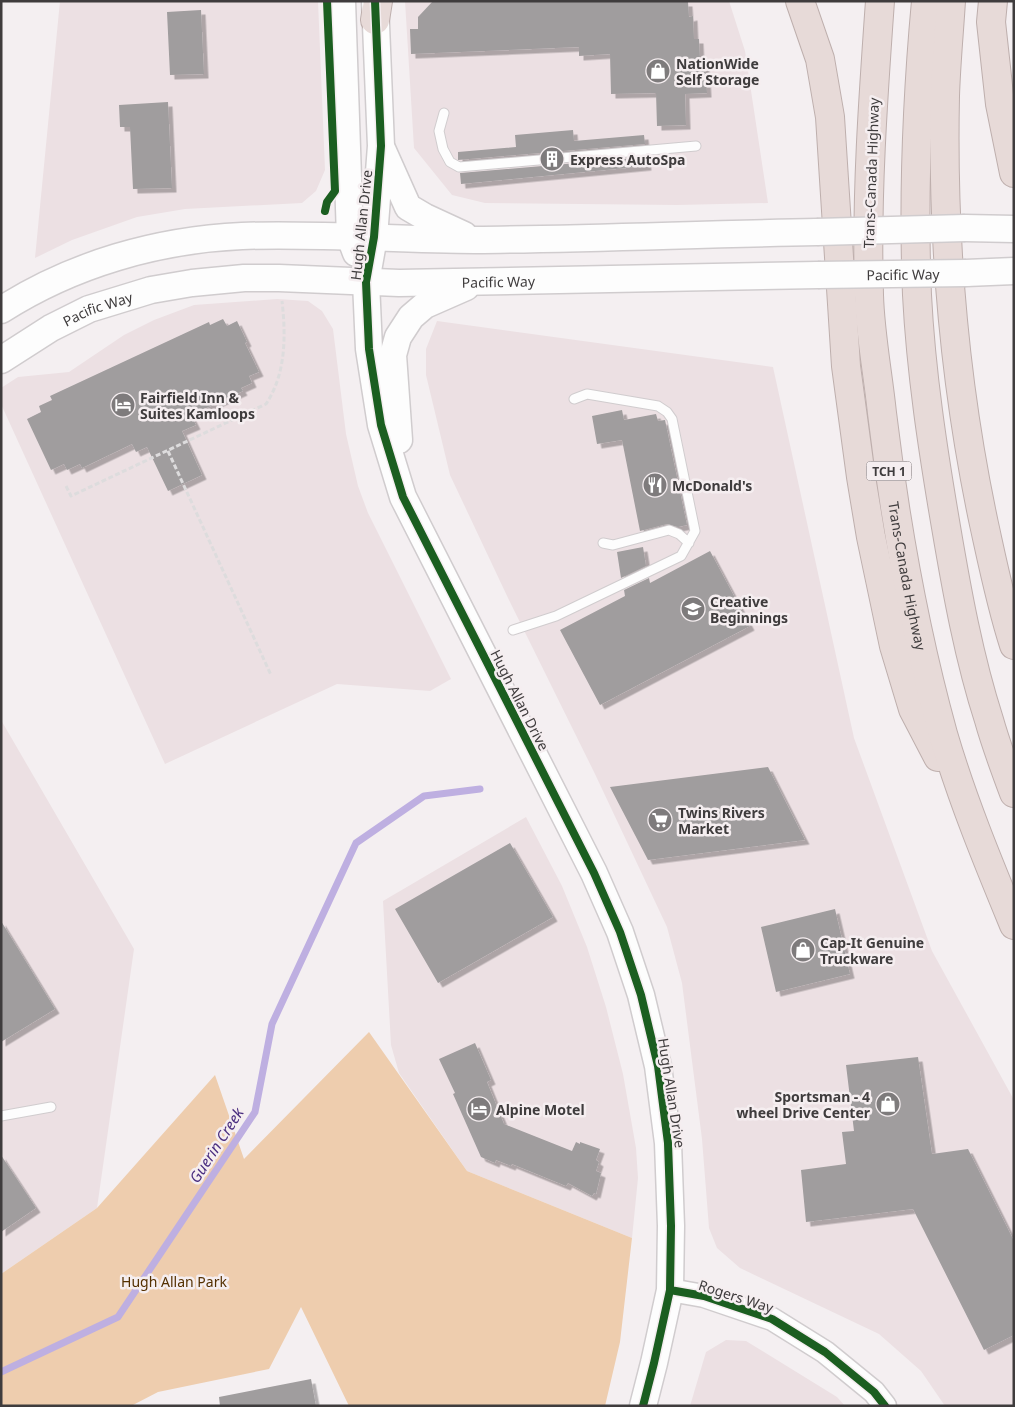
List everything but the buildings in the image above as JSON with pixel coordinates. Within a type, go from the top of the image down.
[{"type":"highway","points":[[800,1],[820,59],[830,117],[846,366],[861,477],[879,578],[894,646],[913,709],[974,829]]},
{"type":"highway","name":"Trans-Canada Highway","points":[[880,1],[868,211],[869,298],[887,457],[921,650],[944,736],[974,829],[1014,925]]},
{"type":"highway","points":[[926,1],[921,56],[917,160],[918,296],[923,361],[941,496],[956,588],[988,719],[1014,793]]},
{"type":"highway","points":[[951,1],[945,95],[945,209],[950,294],[971,461],[1002,606],[1014,645]]},
{"type":"highway","points":[[993,1],[991,22],[1000,104],[1014,173]]},
{"type":"highway","points":[[1000,104],[1014,129]]},
{"type":"main road","name":"Hugh Allan Drive","points":[[342,1],[370,349],[381,425],[403,497],[594,873],[620,932],[638,986],[658,1066],[668,1143],[671,1226],[670,1290],[643,1406]]},
{"type":"main road","name":"Hugh Allan Drive","points":[[362,237],[381,146],[376,7]]},
{"type":"main road","points":[[381,146],[408,207],[474,240]]},
{"type":"main road","points":[[1,310],[37,288],[78,270],[140,250],[241,236],[474,240],[965,228],[1014,229]]},
{"type":"main road","name":"Pacific Way","points":[[1,360],[51,328],[89,309],[151,290],[192,283],[244,278],[366,282],[478,282],[1014,271]]},
{"type":"main road","points":[[403,497],[393,355],[398,337],[411,318],[425,305],[478,282]]},
{"type":"street","name":"Rogers Way","points":[[670,1290],[704,1296],[772,1319],[825,1352],[874,1392],[885,1406]]},
{"type":"lane","points":[[444,113],[439,131],[443,149],[450,162],[459,167],[696,146]]},
{"type":"lane","points":[[513,630],[556,616],[681,556],[695,531],[672,419],[667,412],[658,406],[587,394],[574,399]]},
{"type":"lane","points":[[604,543],[613,545],[669,530],[679,534],[689,543]]},
{"type":"lane","points":[[1,1116],[51,1107]]},
{"type":"path","points":[[66,486],[71,496],[266,404],[275,392],[283,358],[285,323],[279,278]]},
{"type":"path","points":[[168,451],[271,675]]},
{"type":"shaded area","points":[[60,1],[318,1],[325,170],[316,191],[302,203],[185,209],[137,217],[72,240],[35,258]]},
{"type":"shaded area","points":[[405,1],[729,1],[745,51],[768,203],[677,205],[485,203],[452,195],[414,148]]},
{"type":"shaded area","points":[[277,299],[308,301],[322,311],[333,329],[346,434],[358,486],[368,513],[451,679],[430,691],[337,684],[165,764],[1,404],[1,388],[18,377],[69,372],[124,335],[154,320],[194,305]]},
{"type":"shaded area","points":[[437,321],[773,367],[854,738],[932,951],[1014,1100],[1014,1406],[945,1406],[921,1371],[879,1334],[740,1268],[717,1248],[709,1228],[702,1139],[682,983],[667,927],[450,475],[426,375],[426,349]]},
{"type":"shaded area","points":[[1,720],[134,949],[97,1208],[1,1274]]},
{"type":"shaded area","points":[[526,817],[562,886],[587,947],[606,1007],[623,1074],[636,1148],[638,1178],[632,1238],[467,1171],[399,1073],[391,1045],[383,901]]},
{"type":"shaded area","points":[[726,1340],[746,1341],[837,1397],[845,1406],[690,1406],[706,1352]]},
{"type":"green space","name":"Hugh Allan Park","points":[[369,1032],[467,1171],[632,1238],[620,1342],[605,1406],[349,1406],[301,1307],[269,1369],[158,1392],[131,1406],[1,1406],[1,1274],[97,1208],[215,1075],[244,1159]]},
{"type":"waterway","name":"Guerin Creek","points":[[1,1372],[118,1317],[255,1112],[272,1024],[356,843],[424,796],[480,789]]},
{"type":"cycle path","points":[[325,211],[327,202],[335,191],[327,1]]},
{"type":"cycle path","points":[[375,1],[381,146],[374,237],[366,282],[369,349],[381,425],[403,497],[594,873],[620,932],[641,995],[658,1066],[668,1143],[671,1226],[670,1290],[643,1406]]},
{"type":"cycle path","points":[[670,1290],[704,1296],[772,1319],[825,1352],[874,1392],[885,1406]]},
{"type":"place","name":"NationWide Self Storage","points":[[658,71]]},
{"type":"place","name":"Express AutoSpa","points":[[552,159]]},
{"type":"place","name":"Fairfield Inn & Suites Kamloops","points":[[123,405]]},
{"type":"place","name":"McDonald's","points":[[655,485]]},
{"type":"place","name":"Creative Beginnings","points":[[693,609]]},
{"type":"place","name":"Twins Rivers Market","points":[[660,820]]},
{"type":"place","name":"Cap-It Genuine Truckware","points":[[803,950]]},
{"type":"place","name":"Sportsman - 4 wheel Drive Center","points":[[888,1104]]},
{"type":"place","name":"Alpine Motel","points":[[479,1109]]}]
